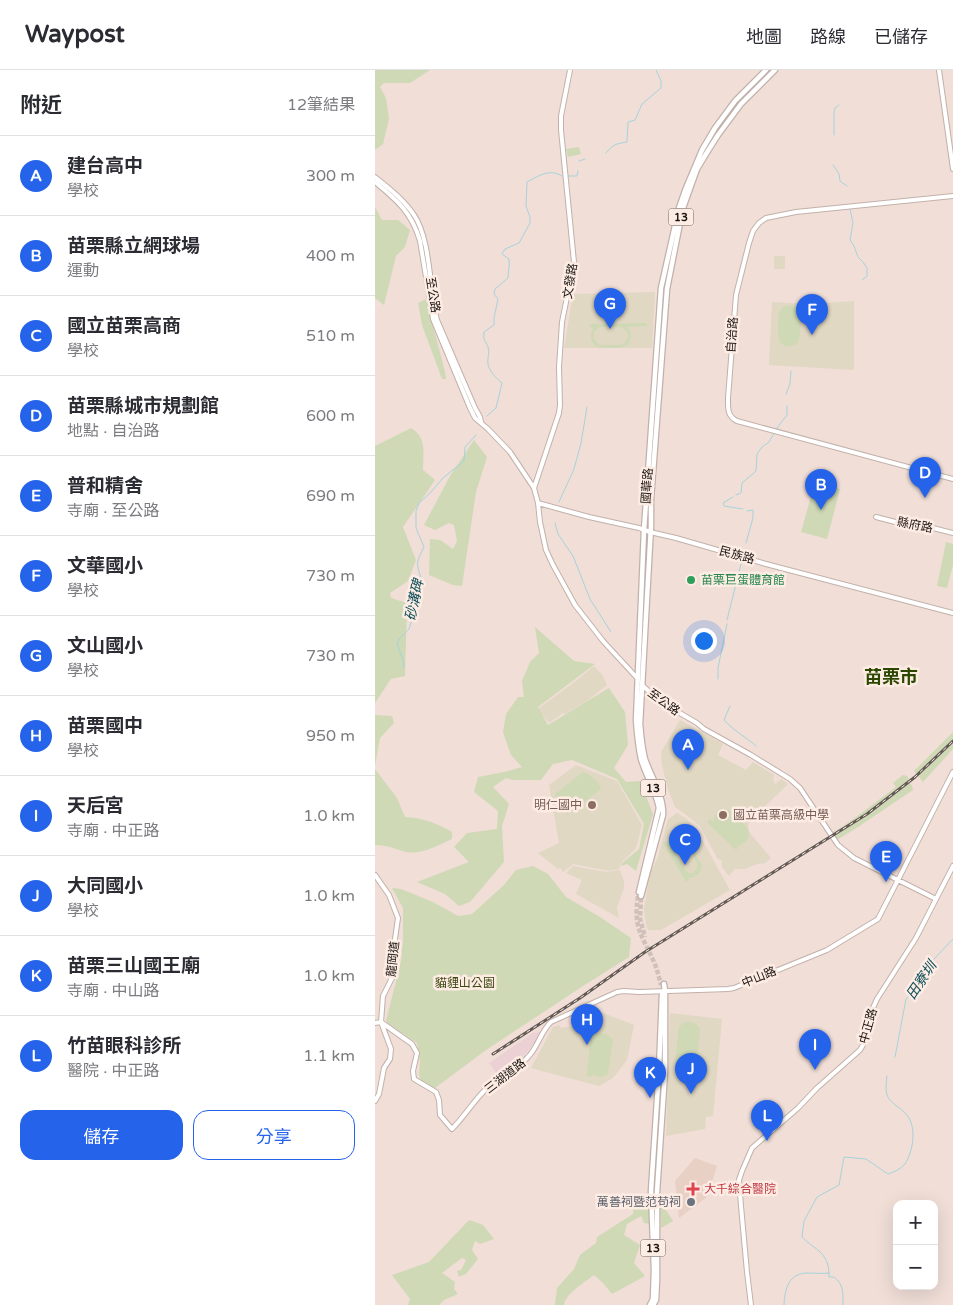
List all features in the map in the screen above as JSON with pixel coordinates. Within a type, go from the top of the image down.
[{"type":"main road","name":"國華路","points":[[640,896],[659,808],[637,740],[636,720],[644,530],[661,288],[679,208],[702,150],[723,116],[735,101],[767,70]]},
{"type":"main road","name":"國華路","points":[[643,760],[640,724],[653,463],[667,289],[683,208],[697,170],[727,121],[750,94],[775,70]]},
{"type":"main road","points":[[746,90],[750,94]]},
{"type":"main road","name":"13","points":[[652,1305],[654,1191],[663,984]]},
{"type":"street","name":"文發路","points":[[534,488],[559,413],[559,367],[562,322],[573,262],[561,130],[561,116],[570,70]]},
{"type":"street","points":[[939,70],[953,169]]},
{"type":"street","name":"至公路","points":[[376,180],[403,205],[417,229],[428,275],[433,319],[448,350],[470,408],[475,418],[510,452],[534,488],[544,544],[553,565],[575,605],[603,641],[658,700],[791,779],[800,788],[835,841],[845,852],[936,899]]},
{"type":"street","name":"自治路","points":[[953,196],[796,212],[766,218],[759,223],[753,231],[735,294],[728,398],[730,416],[737,421],[953,479]]},
{"type":"street","name":"民族路","points":[[538,503],[639,528],[953,613]]},
{"type":"street","name":"縣府路","points":[[876,518],[907,525],[917,524],[953,533]]},
{"type":"street","name":"中山路","points":[[664,991],[728,989],[827,950],[877,919],[953,772]]},
{"type":"street","name":"中正路","points":[[751,1305],[739,1180],[752,1148],[860,1050],[877,998],[915,940],[953,866]]},
{"type":"street","name":"龍岡道","points":[[375,876],[389,895],[398,918],[393,953],[393,976],[383,996],[381,1022],[391,1049],[390,1059],[384,1068],[379,1094],[375,1101]]},
{"type":"street","name":"三湖道路","points":[[381,1022],[412,1044],[417,1053],[413,1071],[414,1079],[436,1092],[439,1100],[440,1115],[452,1129],[487,1088],[527,1059],[546,1026],[551,1022],[617,992],[664,991]]},
{"type":"street","points":[[375,1023],[381,1022]]},
{"type":"shaded area","points":[[774,256],[785,256],[785,269],[774,269]]},
{"type":"shaded area","points":[[655,292],[652,348],[564,348],[573,294]]},
{"type":"shaded area","points":[[854,301],[854,370],[769,365],[772,302],[807,304]]},
{"type":"shaded area","points":[[594,666],[603,676],[607,685],[587,701],[565,714],[563,713],[549,723],[538,709]]},
{"type":"shaded area","name":"國立苗栗高級中學","points":[[680,720],[723,744],[718,755],[746,770],[753,762],[774,775],[773,781],[775,784],[781,779],[788,784],[748,823],[749,832],[771,858],[765,863],[745,869],[735,869],[729,876],[722,867],[722,861],[717,858],[700,826],[675,807],[668,789],[661,752]]},
{"type":"shaded area","name":"明仁國中","points":[[576,765],[617,781],[642,825],[636,848],[621,863],[619,869],[609,871],[573,864],[563,872],[538,853],[559,843],[549,785]]},
{"type":"shaded area","points":[[677,813],[687,819],[696,829],[730,890],[661,930],[648,930],[644,909],[650,874],[658,857],[668,819]]},
{"type":"shaded area","points":[[573,866],[606,872],[620,870],[624,881],[624,888],[617,907],[619,918],[576,894],[582,880],[566,873]]},
{"type":"shaded area","points":[[598,1011],[634,1025],[627,1060],[613,1078],[599,1086],[531,1068],[553,1027],[559,1025],[561,1028],[574,1026],[574,1020]]},
{"type":"shaded area","points":[[670,1013],[722,1019],[713,1116],[706,1117],[705,1129],[666,1136]]},
{"type":"shaded area","points":[[538,1031],[541,1034],[520,1060],[497,1074],[489,1063]]},
{"type":"shaded area","name":"大千綜合醫院","points":[[695,1158],[717,1166],[707,1197],[679,1218],[675,1181]]},
{"type":"green space","points":[[375,70],[430,70],[410,83],[384,83],[380,87],[386,98],[389,119],[383,144],[375,150]]},
{"type":"green space","points":[[579,147],[581,154],[568,157],[566,149]]},
{"type":"green space","points":[[375,207],[382,220],[398,220],[410,230],[405,247],[396,256],[384,305],[375,298]]},
{"type":"green space","points":[[426,299],[446,379],[442,379],[422,325],[418,303]]},
{"type":"green space","points":[[790,305],[798,311],[801,308],[801,328],[798,342],[793,346],[785,346],[779,339],[778,322],[781,310]]},
{"type":"green space","points":[[647,323],[647,326],[627,327],[631,335],[628,345],[609,348],[597,347],[591,341],[593,328],[590,327],[590,324]],"holes":[[[600,327],[620,327],[627,331],[628,338],[622,345],[600,345],[594,339],[594,332]]]},
{"type":"green space","points":[[411,428],[420,436],[422,441],[423,470],[435,480],[403,527],[416,560],[408,581],[390,593],[391,598],[407,603],[405,676],[391,679],[375,703],[375,446]]},
{"type":"green space","points":[[474,440],[487,457],[476,492],[462,586],[453,585],[429,575],[430,539],[440,540],[453,549],[457,541],[454,525],[449,523],[435,530],[424,525],[450,476]]},
{"type":"green space","points":[[815,482],[840,489],[827,539],[801,532]]},
{"type":"green space","points":[[946,542],[953,544],[953,565],[947,588],[937,586]]},
{"type":"green space","points":[[535,627],[574,661],[595,664],[538,707],[548,725],[609,688],[625,712],[628,745],[614,768],[626,782],[640,781],[653,814],[636,871],[627,864],[622,866],[621,864],[639,849],[644,824],[617,779],[572,760],[553,764],[541,780],[513,780],[506,778],[493,787],[509,804],[502,826],[504,862],[470,902],[459,906],[445,894],[417,882],[469,862],[454,847],[467,833],[497,829],[498,811],[474,792],[478,777],[522,767],[511,755],[503,732],[506,714],[518,697],[524,697],[522,681],[530,662],[539,653]]},
{"type":"green space","points":[[375,715],[392,716],[394,723],[380,738],[375,766]]},
{"type":"green space","points":[[953,732],[953,749],[923,782],[914,771]]},
{"type":"green space","points":[[375,769],[397,798],[405,817],[424,820],[440,826],[452,832],[452,839],[430,849],[412,853],[388,846],[375,845]]},
{"type":"green space","points":[[583,772],[597,781],[601,789],[567,815],[569,810],[561,806],[555,794]]},
{"type":"green space","points":[[903,775],[909,779],[913,790],[837,840],[832,833],[896,787],[893,783]]},
{"type":"green space","points":[[725,809],[734,814],[749,831],[749,837],[737,846],[736,850],[707,822],[710,819],[713,822],[717,813]]},
{"type":"green space","points":[[674,838],[687,839],[702,866],[698,875],[688,878],[689,880],[686,882],[663,843],[667,841],[669,844]],"holes":[[[680,840],[685,842],[697,863],[697,868],[693,873],[686,871],[673,849],[674,843]]]},
{"type":"green space","name":"貓貍山公園","points":[[533,866],[548,874],[566,897],[631,938],[629,957],[486,1050],[435,1088],[422,1084],[419,1075],[420,1062],[417,1043],[386,1021],[401,961],[403,940],[403,908],[392,888],[401,889],[433,902],[458,916],[472,914],[504,885],[516,870]]},
{"type":"green space","points":[[689,1021],[696,1024],[700,1029],[696,1068],[692,1069],[692,1063],[686,1065],[679,1062],[678,1065],[675,1064],[679,1027]]},
{"type":"green space","points":[[591,1032],[605,1034],[613,1040],[608,1073],[603,1077],[593,1074],[592,1077],[587,1076]]},
{"type":"green space","points":[[638,1199],[645,1205],[649,1205],[649,1224],[644,1223],[641,1216],[627,1224],[624,1235],[640,1245],[634,1263],[645,1276],[612,1294],[594,1275],[568,1297],[564,1305],[555,1305],[557,1288],[574,1269],[580,1255],[596,1243],[597,1237],[633,1214],[634,1201]]},
{"type":"green space","points":[[660,1201],[673,1221],[661,1228]]},
{"type":"green space","points":[[469,1220],[483,1225],[494,1239],[480,1244],[475,1241],[472,1250],[478,1259],[466,1274],[459,1277],[457,1271],[461,1270],[466,1260],[462,1258],[442,1273],[455,1282],[454,1289],[458,1294],[444,1300],[439,1305],[408,1305],[410,1299],[392,1275],[429,1262]]},
{"type":"waterway","name":"砂溝碑","points":[[606,153],[615,145],[627,142],[628,122],[635,120],[642,104],[661,88],[661,81],[656,70]]},
{"type":"waterway","points":[[834,135],[834,112],[835,108],[839,105]]},
{"type":"waterway","name":"砂溝碑","points":[[579,161],[585,159]]},
{"type":"waterway","points":[[833,165],[839,174],[840,181],[847,186]]},
{"type":"waterway","name":"砂溝碑","points":[[568,176],[577,176],[578,171]]},
{"type":"waterway","name":"砂溝碑","points":[[487,416],[496,408],[502,383],[489,367],[489,349],[484,339],[484,332],[494,325],[498,299],[494,294],[495,289],[508,278],[509,259],[502,254],[505,249],[519,243],[530,223],[526,206],[527,182],[548,173],[562,176]]},
{"type":"waterway","points":[[850,209],[853,223],[850,240],[858,257],[867,268],[867,276],[862,280]]},
{"type":"waterway","points":[[786,394],[790,384],[791,371]]},
{"type":"waterway","points":[[736,495],[741,493],[742,483],[756,471],[757,454],[769,442],[787,415],[787,406]]},
{"type":"waterway","points":[[559,502],[574,469],[581,443],[587,407]]},
{"type":"waterway","name":"砂溝碑","points":[[404,668],[397,644],[409,629],[412,619],[411,599],[421,578],[418,562],[424,547],[416,528],[416,511],[419,503],[443,478],[464,461],[465,447],[476,435]]},
{"type":"waterway","points":[[733,497],[723,503],[724,506],[743,509]]},
{"type":"waterway","points":[[746,543],[753,518],[753,510],[747,511]]},
{"type":"waterway","points":[[555,523],[558,534],[573,556],[590,599],[611,632]]},
{"type":"waterway","points":[[727,620],[742,560]]},
{"type":"waterway","points":[[718,679],[718,668],[727,624]]},
{"type":"waterway","points":[[730,706],[724,720],[756,746]]},
{"type":"waterway","name":"田寮圳","points":[[895,1057],[906,999],[921,984],[934,959],[953,939]]},
{"type":"waterway","name":"田寮圳","points":[[784,1305],[785,1293],[789,1283],[796,1276],[808,1273],[829,1273],[826,1260],[820,1252],[802,1237],[804,1221],[817,1197],[839,1185],[844,1157],[866,1159],[888,1174],[901,1167],[908,1159],[913,1140],[912,1126],[907,1115],[888,1097],[886,1088],[887,1076]]},
{"type":"waterway","points":[[829,1273],[829,1277],[834,1277],[840,1283],[843,1293],[843,1305]]},
{"type":"tunnel","points":[[638,896],[638,924],[661,985]]},
{"type":"tunnel","points":[[641,898],[640,919],[645,937]]},
{"type":"railway","points":[[493,1054],[580,998],[645,952],[867,814],[915,777],[953,741]]},
{"type":"place","name":"文山國小","points":[[610,329]]},
{"type":"place","name":"文華國小","points":[[812,335]]},
{"type":"place","name":"苗栗縣城市規劃館","points":[[925,498]]},
{"type":"place","name":"苗栗縣立網球場","points":[[821,510]]},
{"type":"place","name":"苗栗巨蛋體育館","points":[[691,580]]},
{"type":"place","name":"建台高中","points":[[688,770]]},
{"type":"place","name":"明仁國中","points":[[592,805]]},
{"type":"place","name":"國立苗栗高級中學","points":[[723,815]]},
{"type":"place","name":"國立苗栗高商","points":[[685,865]]},
{"type":"place","name":"普和精舍","points":[[886,882]]},
{"type":"place","name":"苗栗國中","points":[[587,1045]]},
{"type":"place","name":"天后宮","points":[[815,1070]]},
{"type":"place","name":"大同國小","points":[[691,1094]]},
{"type":"place","name":"苗栗三山國王廟","points":[[650,1098]]},
{"type":"place","name":"竹苗眼科診所","points":[[767,1141]]},
{"type":"place","name":"大千綜合醫院","points":[[693,1189]]},
{"type":"place","name":"萬善祠暨范苟祠","points":[[691,1202]]},
{"type":"district","name":"苗栗市","points":[[891,677]]}]
